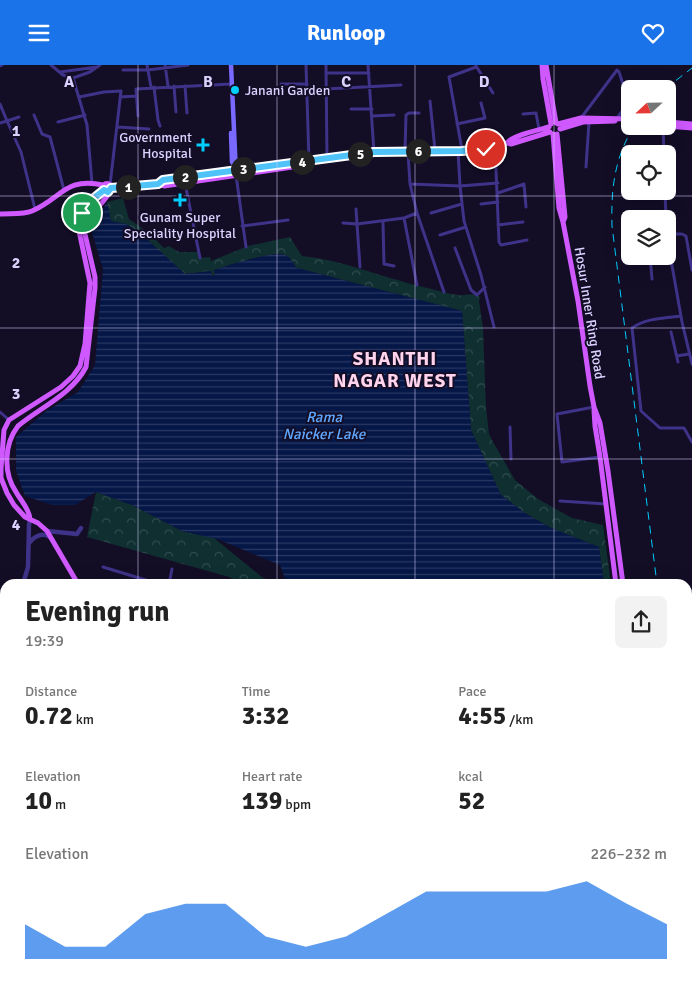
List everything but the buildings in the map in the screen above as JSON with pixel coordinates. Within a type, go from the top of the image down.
[{"type":"main road","points":[[230,65],[235,170]]},
{"type":"main road","name":"Hosur Inner Ring Road","points":[[542,65],[543,79],[554,128]]},
{"type":"main road","name":"Hosur Inner Ring Road","points":[[546,65],[554,128],[558,208],[563,222],[578,301],[594,407],[615,579]]},
{"type":"main road","points":[[158,184],[163,180],[235,170],[299,166],[306,162],[374,152],[481,149],[507,143],[511,144],[581,118],[621,119]]},
{"type":"main road","points":[[507,143],[509,140],[540,130],[576,123],[621,121]]},
{"type":"main road","points":[[676,123],[692,126]]},
{"type":"main road","points":[[676,126],[692,126]]},
{"type":"main road","points":[[111,188],[158,184],[164,186],[235,170]]},
{"type":"main road","points":[[0,213],[30,212],[64,190],[78,184],[92,183],[102,190]]},
{"type":"main road","points":[[75,579],[47,531],[25,517],[14,505],[7,493],[0,478],[4,430],[9,420],[61,387],[73,377],[80,366],[85,344],[90,283],[78,226],[88,203],[107,183],[111,188]]},
{"type":"main road","points":[[30,519],[30,512],[11,485],[8,474],[8,446],[13,432],[18,426],[64,393],[80,378],[86,367],[95,277],[84,230],[85,224],[106,199],[111,188]]},
{"type":"main road","name":"Hosur Inner Ring Road","points":[[594,407],[600,423],[608,471],[622,579]]},
{"type":"street","points":[[51,65],[59,72],[73,79],[85,115],[92,183]]},
{"type":"street","points":[[123,70],[188,65]]},
{"type":"street","points":[[306,65],[306,162]]},
{"type":"street","points":[[326,65],[327,159]]},
{"type":"street","points":[[368,65],[374,152]]},
{"type":"street","points":[[59,72],[99,66]]},
{"type":"street","points":[[73,79],[99,66]]},
{"type":"street","points":[[165,66],[168,86]]},
{"type":"street","points":[[493,93],[475,66],[449,77],[457,124],[460,151],[460,186],[466,227],[485,287],[494,327]]},
{"type":"street","points":[[148,67],[160,126]]},
{"type":"street","points":[[581,118],[617,70],[620,72],[629,102],[617,118]]},
{"type":"street","points":[[326,73],[369,73]]},
{"type":"street","points":[[138,116],[136,89],[230,84]]},
{"type":"street","points":[[282,84],[307,84]]},
{"type":"street","points":[[326,89],[401,85]]},
{"type":"street","points":[[174,86],[176,112]]},
{"type":"street","points":[[185,86],[187,113]]},
{"type":"street","points":[[79,97],[121,91],[111,188]]},
{"type":"street","points":[[120,97],[136,97]]},
{"type":"street","points":[[430,101],[435,151]]},
{"type":"street","points":[[457,124],[487,117],[482,103]]},
{"type":"street","points":[[0,104],[21,152],[35,209]]},
{"type":"street","points":[[351,109],[372,109]]},
{"type":"street","points":[[419,113],[409,113],[406,115],[406,152],[410,184],[417,213],[444,292]]},
{"type":"street","points":[[523,114],[536,113],[540,130]]},
{"type":"street","points":[[34,115],[42,134],[50,137],[64,190]]},
{"type":"street","points":[[58,122],[85,115]]},
{"type":"street","points":[[372,116],[394,115]]},
{"type":"street","points":[[0,123],[19,117]]},
{"type":"street","points":[[586,167],[589,122]]},
{"type":"street","points":[[118,127],[149,129]]},
{"type":"street","points":[[495,146],[500,244],[527,240]]},
{"type":"street","points":[[235,170],[246,247]]},
{"type":"street","points":[[185,182],[200,258]]},
{"type":"street","points":[[410,184],[460,186],[498,183]]},
{"type":"street","points":[[498,193],[524,184],[526,207]]},
{"type":"street","points":[[481,204],[498,202]]},
{"type":"street","points":[[431,213],[462,204]]},
{"type":"street","points":[[356,209],[360,267]]},
{"type":"street","points":[[343,223],[383,222],[404,218],[417,213]]},
{"type":"street","points":[[404,218],[417,285]]},
{"type":"street","points":[[242,226],[288,219]]},
{"type":"street","points":[[498,225],[523,221]]},
{"type":"street","points":[[383,222],[384,264],[394,266]]},
{"type":"street","points":[[440,235],[466,227]]},
{"type":"street","points":[[676,234],[686,236],[692,270]]},
{"type":"street","points":[[455,248],[471,290],[477,295],[485,287]]},
{"type":"street","points":[[651,265],[652,279]]},
{"type":"street","points":[[672,265],[680,316],[692,364]]},
{"type":"street","points":[[680,316],[651,320],[637,324],[632,328],[640,411],[660,428],[684,428],[692,442]]},
{"type":"street","points":[[671,332],[678,362]]},
{"type":"street","points":[[677,356],[690,354]]},
{"type":"street","points":[[594,407],[557,414],[562,462],[600,457]]},
{"type":"street","points":[[0,412],[9,420]]},
{"type":"street","points":[[510,427],[512,459]]},
{"type":"street","points":[[560,501],[606,504]]},
{"type":"street","points":[[24,579],[28,567],[30,519]]},
{"type":"street","points":[[47,531],[77,534],[81,528]]},
{"type":"street","points":[[29,543],[35,537],[42,535],[51,537]]},
{"type":"street","points":[[103,567],[143,579]]},
{"type":"street","points":[[170,579],[172,569]]},
{"type":"green space","points":[[123,198],[129,219],[149,233],[164,248],[169,246],[179,252],[198,252],[200,258],[210,257],[211,261],[248,246],[290,237],[302,256],[350,266],[448,293],[480,297],[489,434],[515,480],[538,499],[572,518],[603,525],[610,579],[603,579],[599,547],[549,527],[525,513],[501,495],[471,430],[462,311],[297,268],[287,256],[282,254],[263,256],[229,265],[214,270],[215,275],[212,276],[211,271],[185,274],[139,232],[126,224],[111,222],[107,202]]},
{"type":"green space","points":[[96,492],[132,505],[182,531],[214,538],[265,579],[233,579],[87,537]]},
{"type":"water","name":"Rama Naicker Lake","points":[[107,202],[111,221],[126,224],[139,232],[185,274],[211,271],[212,276],[215,275],[214,270],[229,265],[263,256],[282,254],[287,256],[297,268],[462,311],[471,430],[501,495],[525,513],[549,527],[599,547],[603,579],[285,579],[280,565],[217,539],[182,531],[132,505],[96,492],[75,505],[52,505],[25,496],[16,471],[16,437],[46,411],[78,392],[95,365],[103,269],[91,229]]},
{"type":"railway","points":[[676,80],[692,68]]},
{"type":"railway","points":[[629,135],[622,150],[615,175],[612,199],[612,226],[656,579]]},
{"type":"place","name":"Janani Garden","points":[[235,90]]},
{"type":"place","name":"Government Hospital","points":[[203,145]]},
{"type":"place","name":"Gunam Super Speciality Hospital","points":[[180,200]]},
{"type":"district","name":"SHANTHI NAGAR WEST","points":[[395,369]]},
{"type":"route","points":[[82,213],[88,203],[104,190],[108,192],[111,188],[158,184],[163,180],[374,152],[486,149]]}]
